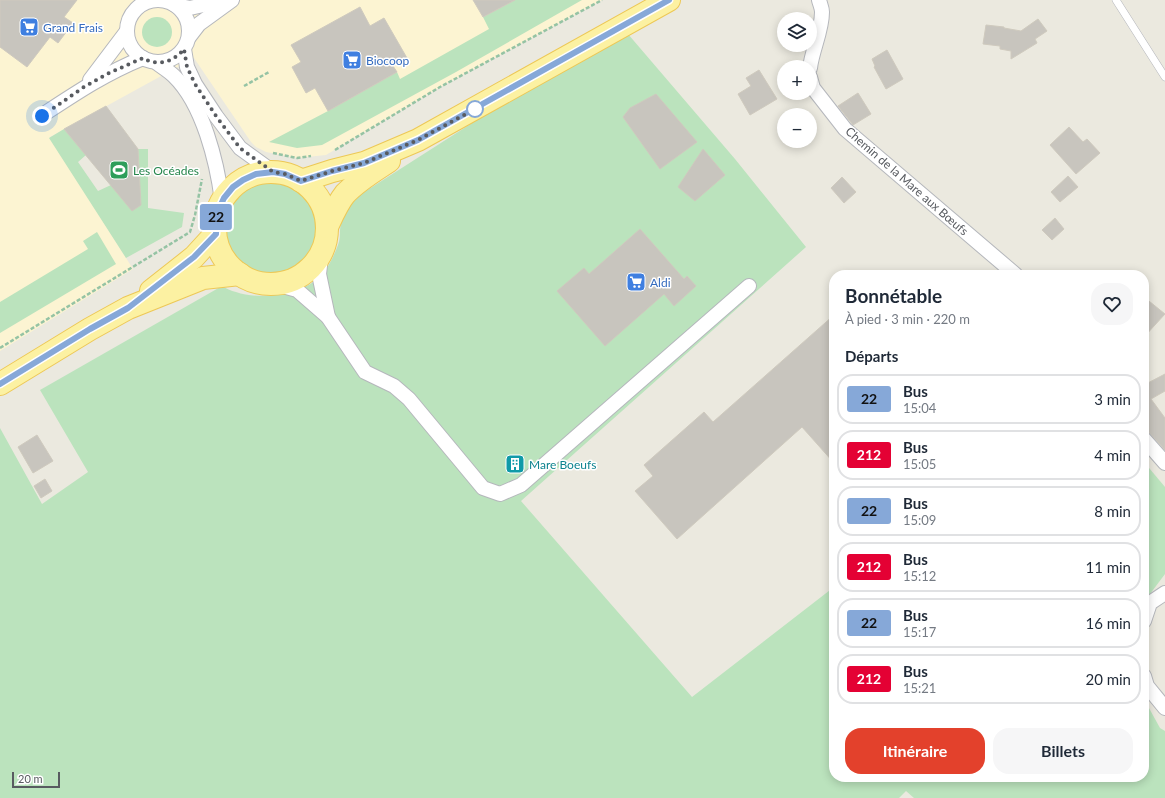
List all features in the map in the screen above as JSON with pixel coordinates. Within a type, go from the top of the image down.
[{"type":"main road","points":[[301,181],[364,163],[418,140],[669,0]]},
{"type":"main road","points":[[326,227],[346,193],[418,140]]},
{"type":"main road","points":[[272,162],[285,174],[301,181],[312,190],[320,202],[326,217],[326,237],[322,250],[313,264],[300,276],[286,281],[272,283],[255,281],[240,274],[222,255],[218,246],[216,218],[222,200],[229,191],[243,180],[256,174],[272,162]]},
{"type":"main road","points":[[128,308],[194,257],[216,234]]},
{"type":"main road","points":[[0,384],[90,329],[128,308],[203,278],[240,274]]},
{"type":"street","points":[[128,0],[128,38],[132,48],[143,58],[156,63],[173,75],[193,102],[215,160],[222,200]]},
{"type":"street","points":[[84,87],[100,69],[128,24],[133,12],[141,5],[156,0],[190,8],[226,0]]},
{"type":"street","points":[[156,63],[171,60],[178,56],[199,24],[232,0]]},
{"type":"street","points":[[811,60],[820,28],[822,12],[819,0]]},
{"type":"street","points":[[175,5],[182,11],[189,27],[186,43],[187,67],[195,84],[216,116],[240,148],[272,162]]},
{"type":"street","points":[[42,116],[84,87],[107,74],[143,58]]},
{"type":"street","name":"Chemin de la Mare aux Bœufs","points":[[817,93],[845,130],[1010,270]]},
{"type":"street","points":[[322,250],[319,274],[328,317]]},
{"type":"street","points":[[272,283],[297,290],[328,317],[365,372],[394,386],[409,399],[483,488],[500,494],[521,485],[749,286]]},
{"type":"street","points":[[1149,445],[1165,463]]},
{"type":"street","points":[[1149,606],[1150,603],[1165,593]]},
{"type":"street","points":[[1149,688],[1165,708]]},
{"type":"lane","points":[[1116,0],[1165,77]]},
{"type":"path","points":[[333,151],[440,87],[602,0]]},
{"type":"path","points":[[244,86],[269,72]]},
{"type":"path","points":[[272,162],[313,156]]},
{"type":"path","points":[[0,348],[190,232],[203,176]]},
{"type":"shaded area","points":[[0,0],[602,0],[440,87],[326,155],[297,158],[266,152],[256,147],[251,142],[194,58],[50,137],[133,269],[0,351]]},
{"type":"green space","points":[[515,0],[582,0],[456,72],[322,145],[297,148],[269,142],[397,72],[400,79],[489,29],[483,17]]},
{"type":"green space","points":[[157,17],[168,21],[172,32],[168,43],[157,47],[146,43],[142,32],[146,21]]},
{"type":"green space","points":[[622,27],[735,159],[806,247],[521,501],[692,697],[829,591],[829,782],[1149,782],[1149,708],[1160,728],[1165,731],[1165,798],[914,798],[906,791],[899,798],[0,798],[0,428],[42,504],[88,472],[40,390],[222,286],[232,291],[245,294],[266,296],[288,293],[307,286],[319,278],[326,270],[339,241],[343,215],[358,196]]},
{"type":"green space","points":[[64,129],[86,155],[78,162],[98,191],[111,185],[141,205],[138,149],[148,149],[148,208],[184,213],[182,227],[126,258],[49,138]]},
{"type":"green space","points":[[270,181],[287,185],[302,195],[312,210],[316,227],[312,244],[302,259],[287,269],[270,273],[253,269],[238,259],[228,244],[224,227],[228,210],[238,195],[253,185]]},
{"type":"green space","points":[[97,232],[116,264],[0,333],[0,302],[88,249],[83,241]]},
{"type":"green space","points":[[1149,468],[1165,487],[1165,574],[1149,595]]},
{"type":"building","name":"Grand Frais","points":[[0,0],[77,0],[64,17],[73,23],[58,43],[50,37],[27,67],[0,47]]},
{"type":"building","points":[[473,0],[515,0],[483,17]]},
{"type":"building","name":"Biocoop","points":[[360,7],[370,26],[384,18],[407,58],[393,66],[397,72],[328,111],[315,88],[306,93],[292,67],[301,62],[291,45]]},
{"type":"building","points":[[1038,19],[1047,31],[1035,39],[1037,43],[1011,59],[1011,51],[1000,49],[1000,46],[983,44],[986,25],[1021,31]]},
{"type":"building","points":[[887,50],[903,79],[886,89],[874,67],[875,66],[872,59]]},
{"type":"building","points":[[759,70],[777,99],[750,115],[738,94],[751,86],[746,78]]},
{"type":"building","points":[[858,93],[871,114],[853,125],[838,106]]},
{"type":"building","points":[[656,94],[697,142],[660,169],[623,117],[630,108]]},
{"type":"building","name":"Les Océades","points":[[106,106],[138,149],[141,205],[132,211],[64,129]]},
{"type":"building","points":[[1069,127],[1083,142],[1087,139],[1100,153],[1076,174],[1050,145]]},
{"type":"building","points":[[703,149],[725,175],[695,201],[678,187]]},
{"type":"building","points":[[1068,176],[1078,187],[1060,202],[1051,192]]},
{"type":"building","points":[[842,177],[856,192],[844,203],[831,188]]},
{"type":"building","points":[[1055,218],[1064,229],[1052,240],[1042,230]]},
{"type":"building","name":"Aldi","points":[[640,229],[684,279],[687,276],[696,286],[674,306],[664,294],[605,346],[557,291],[584,268],[589,274]]},
{"type":"building","points":[[1149,301],[1165,314],[1149,332]]},
{"type":"building","points":[[829,319],[829,457],[802,427],[677,539],[635,491],[653,476],[644,465],[704,412],[713,422]]},
{"type":"building","points":[[1165,374],[1165,391],[1151,399],[1165,418],[1165,450],[1149,432],[1149,382]]},
{"type":"building","points":[[37,435],[53,461],[33,473],[18,447]]},
{"type":"building","points":[[45,479],[52,491],[41,498],[34,486]]},
{"type":"bus line","name":"22","points":[[0,384],[90,329],[128,308],[194,257],[216,234],[215,228],[217,213],[224,198],[235,185],[243,180],[256,174],[273,172],[285,174],[301,181],[364,163],[418,140],[669,0]]},
{"type":"place","name":"Grand Frais","points":[[29,27]]},
{"type":"place","name":"Biocoop","points":[[352,60]]},
{"type":"place","name":"Les Océades","points":[[119,170]]},
{"type":"place","name":"Aldi","points":[[636,282]]},
{"type":"place","name":"Mare Boeufs","points":[[515,464]]},
{"type":"route","points":[[42,116],[84,87],[107,74],[143,58],[148,61],[155,62],[169,61],[178,56],[184,49],[187,67],[195,84],[216,116],[240,148],[273,172],[285,174],[301,181],[364,163],[418,140],[475,109]]}]
